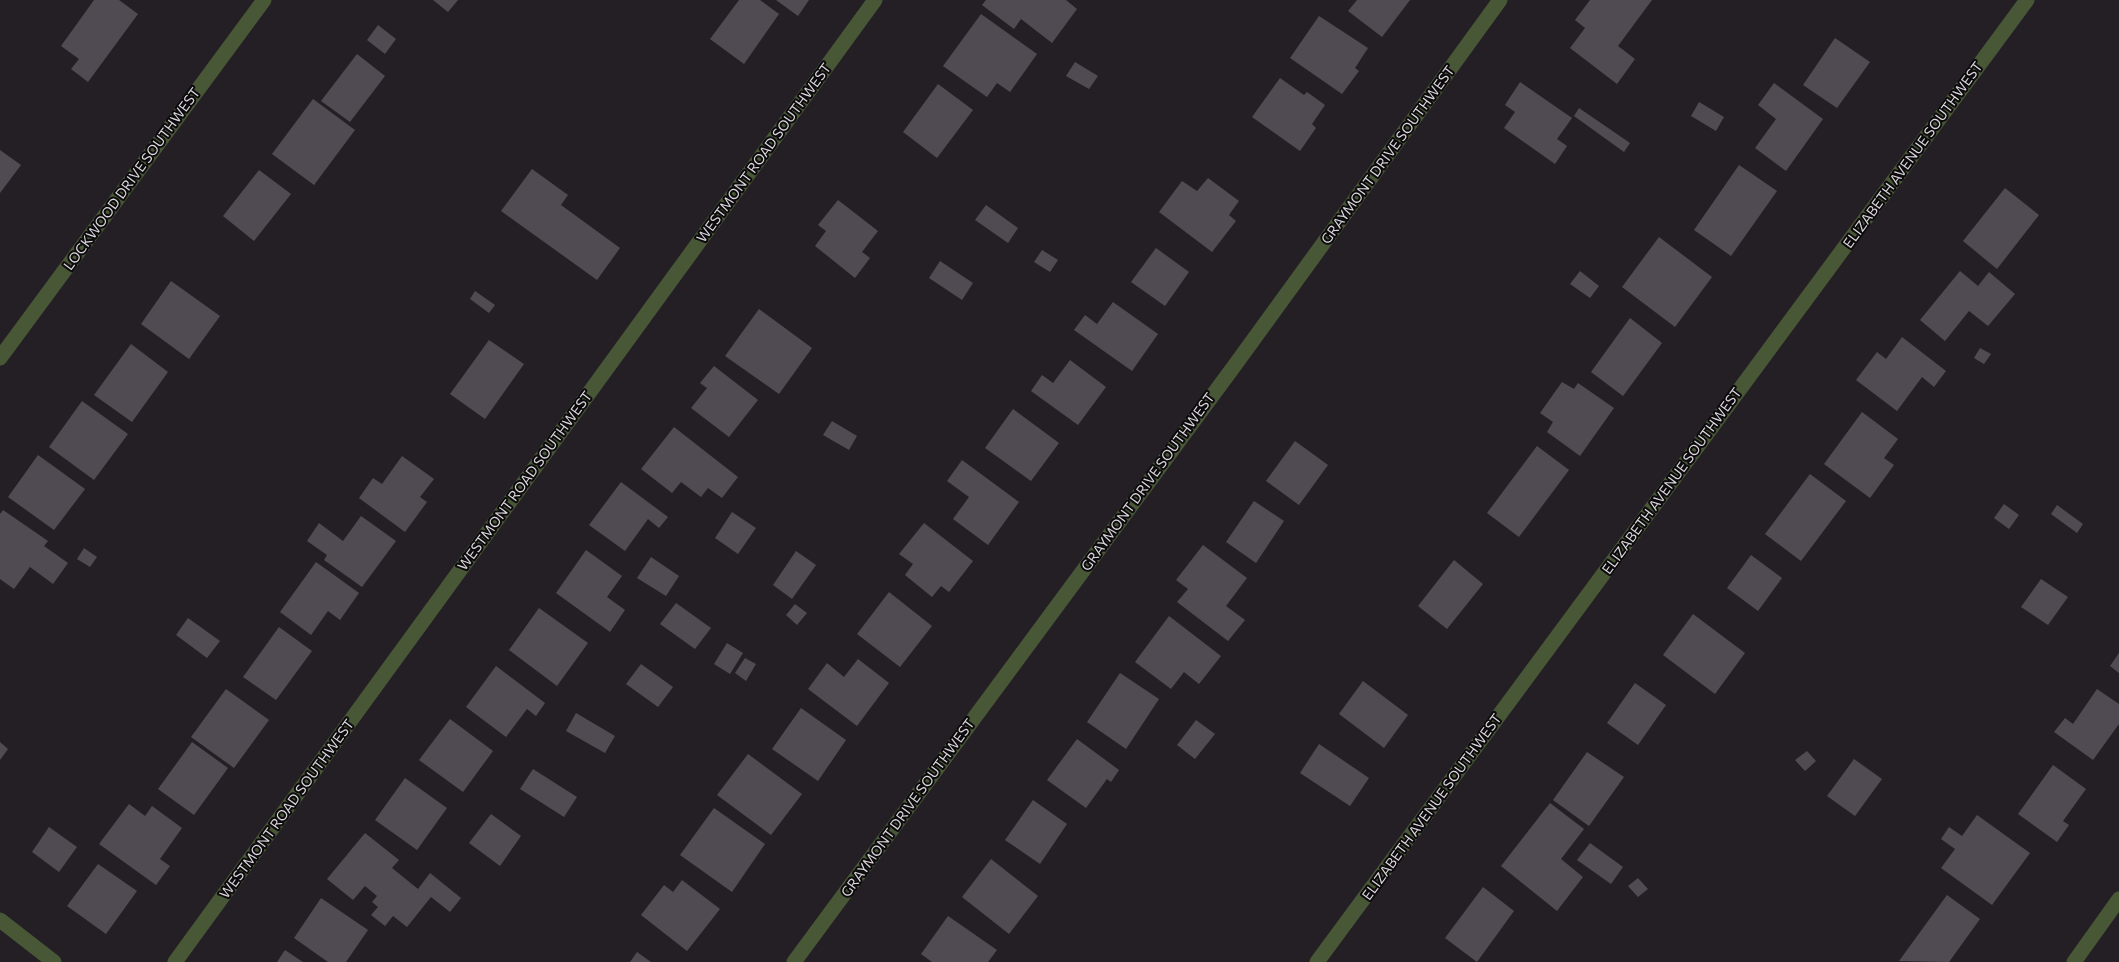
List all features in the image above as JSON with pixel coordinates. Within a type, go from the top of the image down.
[{"type":"street","name":"LOCKWOOD DRIVE SOUTHWEST","points":[[0,358],[264,0]]},
{"type":"street","name":"WESTMONT ROAD SOUTHWEST","points":[[175,962],[875,0]]},
{"type":"street","name":"GRAYMONT DRIVE SOUTHWEST","points":[[794,962],[1241,357],[1500,0]]},
{"type":"street","name":"ELIZABETH AVENUE SOUTHWEST","points":[[1317,962],[2028,0]]},
{"type":"street","points":[[2074,962],[2119,899]]},
{"type":"street","points":[[0,920],[54,962]]},
{"type":"building","points":[[94,0],[119,0],[138,14],[88,82],[71,69],[79,59],[61,46]]},
{"type":"building","points":[[433,0],[458,0],[448,12]]},
{"type":"building","points":[[739,0],[760,0],[779,14],[744,64],[710,39]]},
{"type":"building","points":[[776,0],[809,0],[798,16]]},
{"type":"building","points":[[986,0],[1066,0],[1077,9],[1052,43],[1021,19],[1014,29],[982,5]]},
{"type":"building","points":[[1357,0],[1410,0],[1382,37],[1348,11]]},
{"type":"building","points":[[1590,0],[1652,0],[1618,46],[1635,59],[1617,84],[1570,48],[1585,28],[1575,20]]},
{"type":"building","points":[[981,14],[1037,54],[1010,92],[997,83],[987,97],[943,66]]},
{"type":"building","points":[[1319,16],[1368,48],[1355,68],[1359,71],[1342,94],[1290,58]]},
{"type":"building","points":[[378,25],[396,39],[385,54],[367,40]]},
{"type":"building","points":[[1835,38],[1870,62],[1837,108],[1803,85]]},
{"type":"building","points":[[357,54],[385,76],[350,122],[321,101]]},
{"type":"building","points":[[1075,62],[1098,76],[1089,89],[1066,76]]},
{"type":"building","points":[[1280,78],[1304,95],[1307,92],[1325,105],[1312,124],[1316,128],[1300,151],[1252,117]]},
{"type":"building","points":[[1520,82],[1572,118],[1557,139],[1567,146],[1555,164],[1504,128],[1515,112],[1505,105]]},
{"type":"building","points":[[1774,83],[1823,119],[1786,171],[1755,148],[1776,119],[1758,105]]},
{"type":"building","points":[[938,84],[973,110],[937,158],[903,132]]},
{"type":"building","points":[[313,99],[355,130],[314,185],[272,154]]},
{"type":"building","points":[[1699,102],[1724,117],[1716,131],[1691,116]]},
{"type":"building","points":[[1579,108],[1630,143],[1624,152],[1574,116]]},
{"type":"building","points":[[0,150],[21,165],[0,193]]},
{"type":"building","points":[[1739,165],[1777,191],[1731,256],[1694,230]]},
{"type":"building","points":[[532,169],[568,195],[561,205],[620,248],[597,280],[501,211]]},
{"type":"building","points":[[259,170],[291,194],[254,241],[223,216]]},
{"type":"building","points":[[1208,178],[1239,201],[1229,215],[1236,221],[1212,252],[1159,212],[1182,181],[1197,191]]},
{"type":"building","points":[[2005,188],[2039,215],[1997,269],[1963,241]]},
{"type":"building","points":[[838,200],[878,231],[862,252],[870,258],[855,278],[815,246],[826,231],[818,225]]},
{"type":"building","points":[[986,205],[1018,228],[1008,243],[975,220]]},
{"type":"building","points":[[1659,237],[1712,277],[1675,327],[1622,287]]},
{"type":"building","points":[[1156,248],[1189,272],[1165,306],[1131,282]]},
{"type":"building","points":[[1042,250],[1058,260],[1050,272],[1034,262]]},
{"type":"building","points":[[940,261],[973,283],[962,300],[929,278]]},
{"type":"building","points":[[1580,271],[1599,286],[1590,298],[1570,284]]},
{"type":"building","points":[[1960,271],[1978,286],[1989,272],[2015,294],[1988,326],[1969,311],[1945,341],[1920,320]]},
{"type":"building","points":[[171,281],[220,316],[189,359],[141,324]]},
{"type":"building","points":[[475,291],[495,305],[489,313],[470,299]]},
{"type":"building","points":[[1113,302],[1158,334],[1132,371],[1074,330],[1085,315],[1097,324]]},
{"type":"building","points":[[759,309],[812,348],[779,394],[725,356]]},
{"type":"building","points":[[1630,318],[1662,343],[1623,396],[1591,372]]},
{"type":"building","points":[[1902,337],[1946,371],[1934,387],[1922,377],[1897,411],[1856,380],[1877,352],[1886,359]]},
{"type":"building","points":[[489,340],[524,364],[485,419],[450,394]]},
{"type":"building","points":[[131,344],[168,372],[132,422],[94,395]]},
{"type":"building","points":[[1980,348],[1991,354],[1984,364],[1974,358]]},
{"type":"building","points":[[1070,360],[1106,387],[1078,425],[1031,391],[1042,375],[1053,383]]},
{"type":"building","points":[[714,366],[758,400],[729,437],[691,408],[707,388],[700,383]]},
{"type":"building","points":[[1562,382],[1574,389],[1578,383],[1614,408],[1580,456],[1547,432],[1553,422],[1540,413]]},
{"type":"building","points":[[82,401],[128,434],[94,480],[49,447]]},
{"type":"building","points":[[1013,409],[1059,443],[1031,481],[985,448]]},
{"type":"building","points":[[1862,412],[1898,439],[1884,458],[1894,465],[1870,498],[1824,464]]},
{"type":"building","points":[[832,421],[857,436],[849,450],[823,435]]},
{"type":"building","points":[[674,427],[738,477],[722,498],[708,488],[701,497],[681,482],[672,493],[641,469]]},
{"type":"building","points":[[1295,441],[1328,465],[1299,505],[1266,481]]},
{"type":"building","points":[[1537,446],[1569,470],[1519,537],[1487,513]]},
{"type":"building","points":[[38,455],[85,489],[54,530],[8,497]]},
{"type":"building","points":[[402,456],[434,479],[420,497],[427,502],[405,532],[359,498],[373,478],[382,484]]},
{"type":"building","points":[[962,460],[1019,502],[988,545],[953,519],[969,497],[947,481]]},
{"type":"building","points":[[1810,474],[1846,501],[1801,561],[1765,534]]},
{"type":"building","points":[[621,482],[668,517],[659,528],[648,519],[625,551],[589,525]]},
{"type":"building","points":[[1254,501],[1284,521],[1256,563],[1226,542]]},
{"type":"building","points":[[2004,504],[2019,515],[2009,529],[1994,518]]},
{"type":"building","points":[[2057,505],[2083,524],[2077,533],[2051,514]]},
{"type":"building","points":[[3,510],[48,541],[44,546],[68,563],[53,584],[30,567],[14,589],[0,579],[0,514]]},
{"type":"building","points":[[732,512],[756,528],[738,554],[715,538]]},
{"type":"building","points":[[361,516],[396,541],[362,587],[324,560],[327,555],[307,541],[319,523],[343,541]]},
{"type":"building","points":[[924,523],[973,561],[949,592],[941,586],[932,597],[905,575],[913,564],[899,554]]},
{"type":"building","points":[[1203,545],[1247,578],[1226,606],[1245,620],[1228,641],[1177,602],[1188,589],[1176,580]]},
{"type":"building","points":[[84,548],[97,557],[90,567],[77,559]]},
{"type":"building","points":[[586,550],[622,576],[607,597],[625,610],[610,632],[556,593]]},
{"type":"building","points":[[796,551],[816,565],[792,599],[773,585]]},
{"type":"building","points":[[1751,555],[1782,578],[1758,611],[1727,588]]},
{"type":"building","points":[[651,557],[679,576],[666,596],[637,578]]},
{"type":"building","points":[[1454,560],[1483,584],[1447,629],[1418,606]]},
{"type":"building","points":[[316,562],[359,593],[340,620],[328,611],[311,635],[280,612]]},
{"type":"building","points":[[2041,579],[2068,597],[2048,625],[2021,607]]},
{"type":"building","points":[[889,592],[932,626],[900,667],[857,634]]},
{"type":"building","points":[[676,603],[711,628],[695,649],[660,624]]},
{"type":"building","points":[[795,604],[807,613],[797,625],[786,615]]},
{"type":"building","points":[[539,608],[588,643],[557,686],[509,650]]},
{"type":"building","points":[[1693,614],[1745,653],[1715,694],[1663,655]]},
{"type":"building","points":[[1169,616],[1221,656],[1199,684],[1184,672],[1171,689],[1135,662]]},
{"type":"building","points":[[188,618],[220,641],[207,658],[176,635]]},
{"type":"building","points":[[279,627],[312,651],[276,700],[243,677]]},
{"type":"building","points":[[727,643],[743,653],[730,674],[714,664]]},
{"type":"building","points":[[2119,653],[2119,673],[2110,666]]},
{"type":"building","points":[[745,658],[756,664],[746,681],[735,673]]},
{"type":"building","points":[[858,659],[889,683],[857,726],[808,689],[827,663],[844,677]]},
{"type":"building","points":[[641,664],[673,687],[658,707],[626,684]]},
{"type":"building","points":[[496,666],[545,703],[536,716],[527,709],[506,737],[466,707]]},
{"type":"building","points":[[1120,673],[1159,699],[1126,749],[1087,722]]},
{"type":"building","points":[[1363,681],[1408,715],[1384,748],[1339,714]]},
{"type":"building","points":[[1635,683],[1666,705],[1638,745],[1607,723]]},
{"type":"building","points":[[226,689],[269,720],[234,768],[191,737]]},
{"type":"building","points":[[2097,689],[2119,704],[2119,724],[2093,760],[2054,732],[2065,718],[2073,724]]},
{"type":"building","points":[[801,708],[846,740],[818,781],[772,749]]},
{"type":"building","points":[[576,713],[615,736],[605,753],[566,731]]},
{"type":"building","points":[[450,719],[493,751],[463,792],[419,760]]},
{"type":"building","points":[[1196,720],[1215,734],[1195,759],[1177,745]]},
{"type":"building","points":[[1077,739],[1119,770],[1111,782],[1107,779],[1086,808],[1047,780]]},
{"type":"building","points":[[0,742],[8,749],[0,760]]},
{"type":"building","points":[[192,742],[228,768],[194,815],[158,789]]},
{"type":"building","points":[[1319,744],[1369,778],[1350,806],[1300,773]]},
{"type":"building","points":[[1807,751],[1816,761],[1805,771],[1795,760]]},
{"type":"building","points":[[1587,752],[1624,777],[1589,826],[1553,800]]},
{"type":"building","points":[[748,754],[802,794],[771,835],[717,795]]},
{"type":"building","points":[[1854,759],[1882,779],[1855,816],[1827,796]]},
{"type":"building","points":[[2053,765],[2086,789],[2063,821],[2069,825],[2057,842],[2018,814]]},
{"type":"building","points":[[533,769],[577,797],[564,817],[520,789]]},
{"type":"building","points":[[405,778],[447,808],[417,850],[375,820]]},
{"type":"building","points":[[1033,800],[1067,824],[1040,864],[1005,840]]},
{"type":"building","points":[[1550,803],[1584,829],[1561,859],[1583,877],[1557,911],[1501,866]]},
{"type":"building","points":[[129,804],[145,816],[152,806],[182,828],[160,859],[170,866],[156,885],[99,844]]},
{"type":"building","points":[[714,808],[765,844],[732,892],[680,855]]},
{"type":"building","points":[[491,814],[521,836],[500,866],[469,843]]},
{"type":"building","points":[[1977,815],[2030,853],[1992,905],[1941,868],[1955,849],[1941,839],[1949,827],[1962,836]]},
{"type":"building","points":[[49,827],[77,847],[59,872],[32,852]]},
{"type":"building","points":[[365,833],[399,860],[392,868],[418,889],[430,873],[461,898],[450,912],[431,897],[407,927],[393,916],[385,926],[371,915],[378,907],[372,902],[377,896],[365,886],[353,900],[327,879]]},
{"type":"building","points":[[1590,843],[1623,867],[1611,884],[1577,860]]},
{"type":"building","points":[[991,859],[1038,896],[1009,934],[962,897]]},
{"type":"building","points":[[98,864],[137,891],[106,934],[67,906]]},
{"type":"building","points":[[1638,878],[1648,889],[1638,897],[1628,886]]},
{"type":"building","points":[[682,880],[720,909],[687,951],[641,915],[664,885],[673,892]]},
{"type":"building","points":[[1483,887],[1514,911],[1477,962],[1445,938]]},
{"type":"building","points":[[1947,895],[1980,919],[1949,962],[1899,961]]},
{"type":"building","points":[[321,898],[368,930],[346,962],[328,962],[294,938]]},
{"type":"building","points":[[948,916],[997,950],[988,962],[932,962],[921,954]]},
{"type":"building","points":[[285,950],[303,962],[277,962]]},
{"type":"building","points":[[637,952],[651,962],[630,962]]}]
